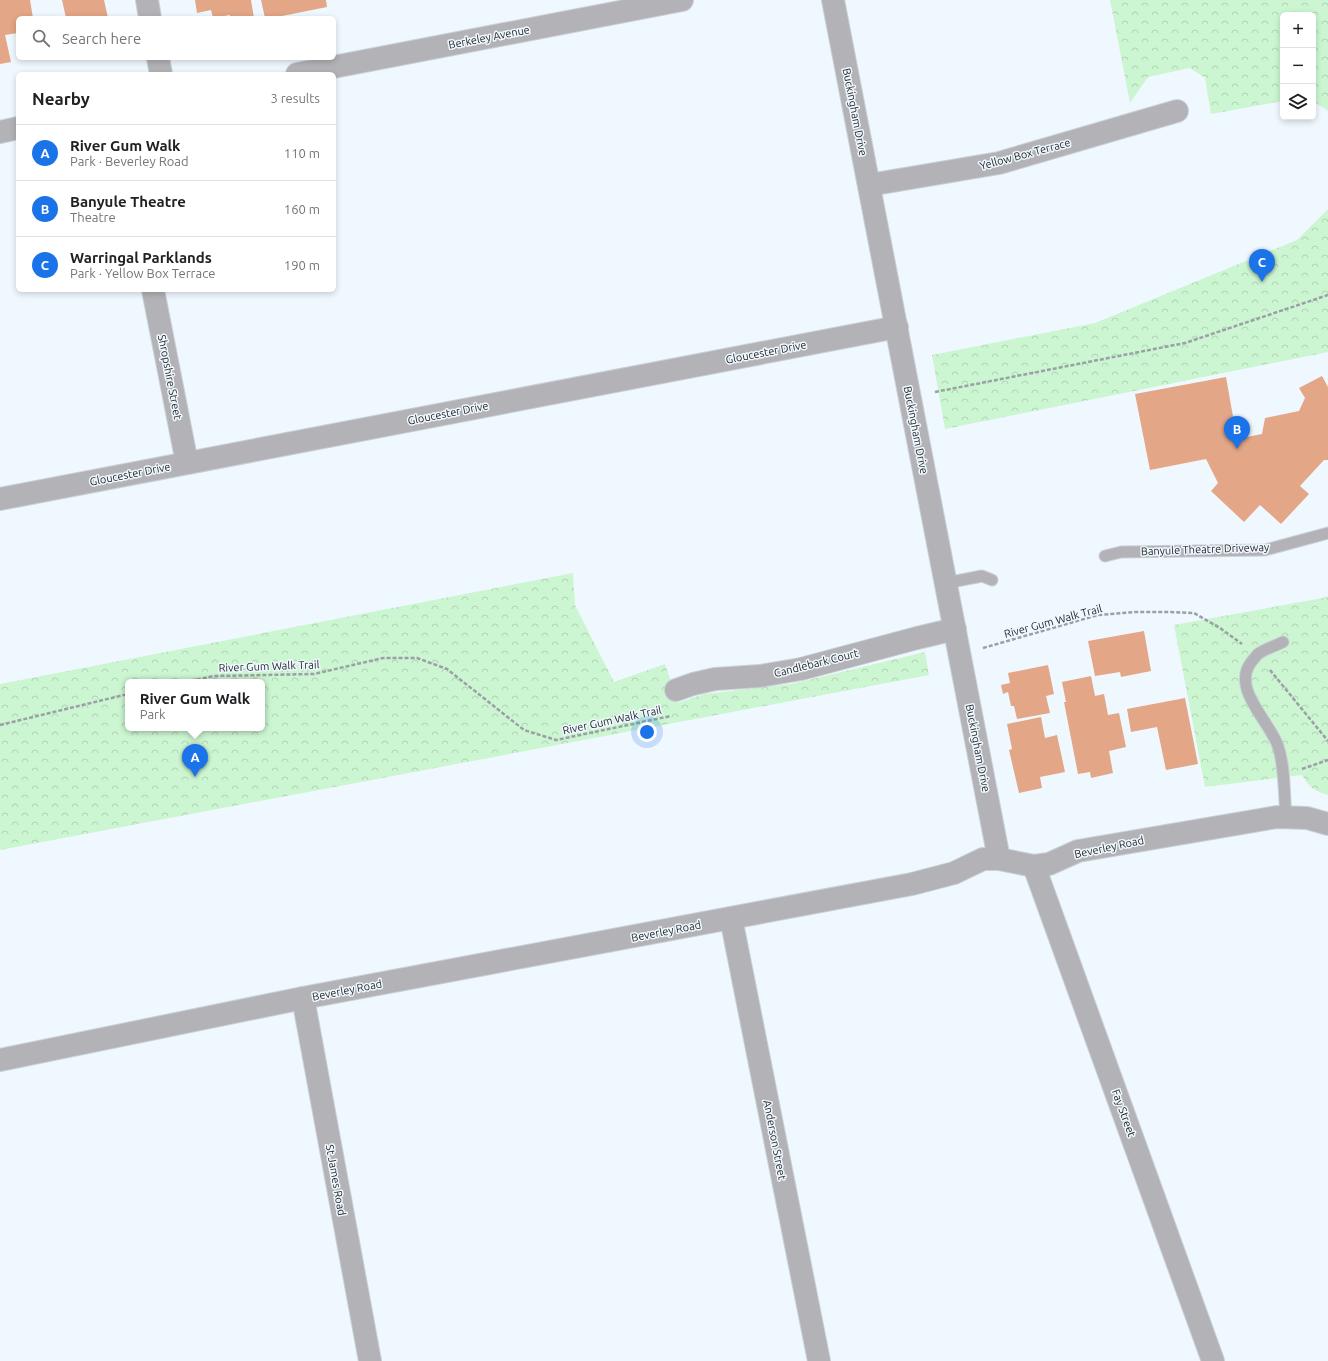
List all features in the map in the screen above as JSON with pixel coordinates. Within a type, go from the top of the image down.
[{"type":"street","points":[[147,0],[150,16]]},
{"type":"street","name":"Berkeley Avenue","points":[[307,72],[682,0]]},
{"type":"street","name":"Buckingham Drive","points":[[834,0],[999,859]]},
{"type":"street","points":[[158,60],[161,72]]},
{"type":"street","name":"Yellow Box Terrace","points":[[869,185],[999,163],[1177,111]]},
{"type":"street","points":[[0,132],[16,128]]},
{"type":"street","name":"Shropshire Street","points":[[153,292],[187,463]]},
{"type":"street","name":"Gloucester Drive","points":[[0,499],[896,327]]},
{"type":"street","name":"Candlebark Court","points":[[676,690],[715,679],[760,676],[801,669],[955,629]]},
{"type":"street","name":"Beverley Road","points":[[0,1060],[303,998],[912,884],[954,873],[983,860],[999,859],[1034,866],[1049,864],[1078,851],[1286,816],[1312,819],[1328,824]]},
{"type":"street","name":"Fay Street","points":[[1034,866],[1213,1361]]},
{"type":"street","name":"Anderson Street","points":[[731,918],[819,1361]]},
{"type":"street","name":"St James Road","points":[[303,998],[370,1361]]},
{"type":"lane","name":"Banyule Theatre Driveway","points":[[1105,556],[1121,552],[1265,550],[1328,533]]},
{"type":"lane","points":[[946,583],[982,576],[992,580]]},
{"type":"lane","points":[[1283,642],[1258,654],[1248,666],[1245,682],[1249,696],[1271,731],[1278,747],[1282,763],[1286,816]]},
{"type":"path","points":[[934,392],[1185,343],[1328,295]]},
{"type":"path","name":"River Gum Walk Trail","points":[[977,650],[1098,615],[1134,612],[1194,613],[1220,628],[1258,654],[1328,741]]},
{"type":"path","name":"River Gum Walk Trail","points":[[200,679],[214,676],[314,674],[383,658],[417,658],[447,669],[524,730],[556,740],[673,715]]},
{"type":"path","points":[[0,725],[125,695]]},
{"type":"path","points":[[1297,770],[1328,760]]},
{"type":"green space","points":[[1110,0],[1328,0],[1328,111],[1316,103],[1316,12],[1280,12],[1280,102],[1211,114],[1205,78],[1190,68],[1148,77],[1130,103]]},
{"type":"green space","points":[[1328,209],[1328,352],[945,429],[932,355],[1095,323],[1297,240]]},
{"type":"green space","points":[[573,573],[575,605],[614,682],[665,664],[678,703],[704,694],[791,684],[925,652],[929,675],[0,850],[0,684]]},
{"type":"green space","points":[[1328,597],[1328,795],[1312,788],[1302,775],[1205,787],[1174,625]]},
{"type":"building","points":[[0,0],[30,0],[33,16],[16,16],[16,33],[5,35],[11,62],[0,64]]},
{"type":"building","points":[[62,0],[104,0],[108,16],[66,16]]},
{"type":"building","points":[[195,0],[251,0],[254,16],[212,16],[211,10],[197,13]]},
{"type":"building","points":[[261,0],[326,0],[327,7],[282,16],[265,16]]},
{"type":"building","points":[[1322,376],[1328,387],[1328,460],[1324,460],[1300,486],[1309,494],[1281,524],[1260,505],[1244,522],[1211,491],[1218,483],[1206,459],[1150,470],[1135,394],[1226,377],[1237,439],[1262,434],[1265,418],[1299,411],[1305,398],[1299,388]]},
{"type":"building","points":[[1144,631],[1151,671],[1121,677],[1120,672],[1095,676],[1088,641]]},
{"type":"building","points":[[1048,665],[1054,694],[1046,696],[1050,713],[1017,719],[1014,706],[1011,706],[1008,692],[1003,694],[1001,685],[1010,683],[1008,673]]},
{"type":"building","points":[[1091,676],[1095,696],[1104,694],[1108,715],[1119,713],[1126,747],[1109,751],[1113,773],[1091,778],[1090,772],[1078,774],[1064,702],[1066,702],[1062,682]]},
{"type":"building","points":[[1185,698],[1198,764],[1166,770],[1157,727],[1131,732],[1127,709]]},
{"type":"building","points":[[1041,717],[1045,738],[1057,735],[1065,772],[1040,777],[1042,788],[1019,793],[1009,750],[1012,749],[1007,724]]},
{"type":"place","name":"Warringal Parklands","points":[[1262,282]]},
{"type":"place","name":"Banyule Theatre","points":[[1237,449]]},
{"type":"place","name":"River Gum Walk","points":[[195,777]]}]
